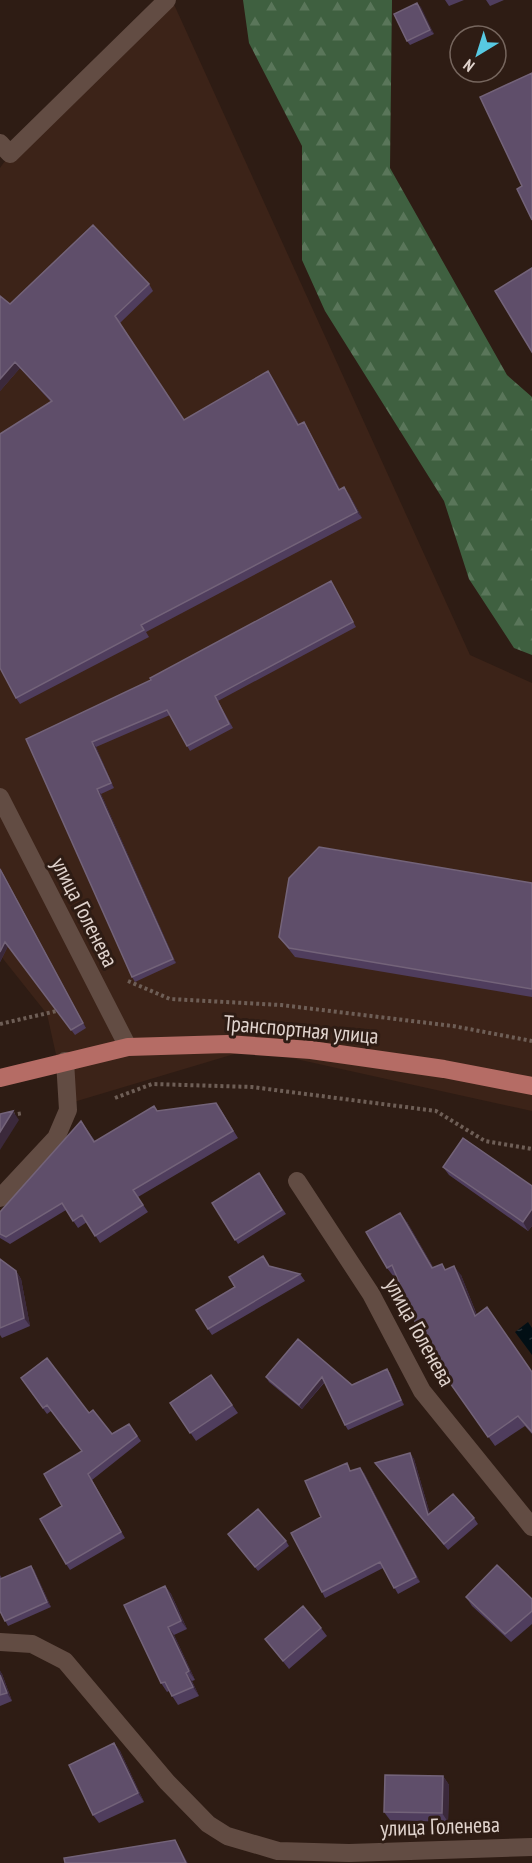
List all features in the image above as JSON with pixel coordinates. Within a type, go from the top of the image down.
[{"type":"main road","name":"Транспортная улица","points":[[0,1078],[128,1047],[227,1044],[311,1050],[444,1069],[532,1086]]},
{"type":"street","points":[[0,143],[10,154],[167,0]]},
{"type":"street","name":"улица Голенева","points":[[0,797],[128,1047]]},
{"type":"street","points":[[0,1198],[56,1138],[68,1110],[65,1061]]},
{"type":"street","name":"улица Голенева","points":[[297,1181],[371,1294],[422,1391],[532,1527]]},
{"type":"street","name":"улица Голенева","points":[[0,1642],[32,1644],[65,1662],[80,1676],[167,1782],[208,1824],[227,1836],[278,1851],[348,1853],[532,1848]]},
{"type":"path","points":[[128,981],[170,999],[281,1005],[453,1026],[532,1041]]},
{"type":"path","points":[[0,1024],[71,1007]]},
{"type":"path","points":[[115,1098],[152,1084],[252,1087],[436,1111],[486,1141],[532,1149]]},
{"type":"path","points":[[0,1117],[23,1113]]},
{"type":"shaded area","points":[[172,0],[470,655],[532,683],[532,1111],[251,1049],[67,1104],[47,1014],[0,955],[0,168],[10,154]]},
{"type":"green space","points":[[243,0],[392,0],[390,168],[507,375],[532,397],[532,655],[514,648],[469,579],[444,501],[325,311],[302,260],[302,146],[249,43]]},
{"type":"water","points":[[528,1322],[532,1328],[532,1355],[515,1332]]},
{"type":"building","points":[[417,3],[430,30],[407,41],[394,14]]},
{"type":"building","points":[[532,73],[532,220],[517,189],[522,186],[480,97]]},
{"type":"building","points":[[93,225],[149,284],[115,316],[184,420],[268,371],[298,425],[304,422],[339,490],[344,487],[357,512],[141,625],[144,630],[16,698],[0,668],[0,434],[52,401],[15,362],[0,379],[0,296],[10,304]]},
{"type":"building","points":[[532,268],[532,352],[495,291]]},
{"type":"building","points":[[331,581],[353,622],[215,696],[229,724],[187,746],[167,710],[92,742],[111,783],[97,789],[173,959],[132,977],[26,739],[151,680],[150,678]]},
{"type":"building","points":[[319,847],[532,883],[532,989],[289,948],[279,937],[289,878]]},
{"type":"building","points":[[0,869],[83,1023],[71,1030],[5,942],[0,952]]},
{"type":"building","points":[[216,1103],[233,1131],[133,1190],[143,1205],[95,1236],[82,1215],[73,1221],[62,1203],[6,1237],[0,1234],[0,1212],[81,1121],[94,1142],[154,1106],[157,1111]]},
{"type":"building","points":[[13,1111],[0,1132],[0,1114]]},
{"type":"building","points":[[463,1138],[532,1186],[532,1209],[523,1222],[443,1167]]},
{"type":"building","points":[[259,1173],[282,1210],[235,1240],[212,1203]]},
{"type":"building","points":[[400,1213],[432,1268],[442,1264],[445,1270],[454,1266],[475,1316],[487,1307],[532,1372],[532,1432],[518,1416],[488,1437],[426,1349],[392,1265],[387,1268],[366,1232]]},
{"type":"building","points":[[263,1256],[269,1266],[300,1274],[208,1329],[196,1310],[235,1287],[229,1277]]},
{"type":"building","points":[[0,1259],[16,1271],[24,1318],[0,1328]]},
{"type":"building","points":[[298,1339],[352,1385],[387,1369],[401,1400],[345,1425],[322,1377],[299,1405],[266,1377]]},
{"type":"building","points":[[47,1358],[89,1413],[93,1410],[112,1434],[129,1424],[137,1436],[88,1474],[121,1532],[66,1564],[40,1519],[62,1506],[44,1474],[82,1451],[47,1405],[43,1408],[21,1378]]},
{"type":"building","points":[[211,1375],[232,1405],[190,1433],[170,1403]]},
{"type":"building","points":[[410,1453],[428,1515],[453,1494],[474,1518],[444,1544],[375,1463]]},
{"type":"building","points":[[347,1463],[350,1471],[360,1468],[416,1577],[394,1588],[380,1562],[322,1592],[291,1533],[321,1517],[305,1481]]},
{"type":"building","points":[[258,1509],[286,1541],[255,1567],[228,1534]]},
{"type":"building","points":[[497,1565],[532,1599],[532,1611],[505,1634],[466,1597]]},
{"type":"building","points":[[31,1566],[47,1602],[5,1621],[0,1611],[0,1579]]},
{"type":"building","points":[[165,1586],[181,1621],[168,1627],[189,1671],[186,1673],[193,1687],[172,1696],[165,1682],[161,1683],[124,1605]]},
{"type":"building","points":[[303,1606],[321,1628],[283,1661],[265,1639]]},
{"type":"building","points":[[0,1675],[7,1693],[0,1695]]},
{"type":"building","points":[[114,1743],[138,1793],[93,1815],[69,1765]]},
{"type":"building","points":[[385,1775],[443,1776],[442,1813],[384,1812]]},
{"type":"building","points":[[175,1840],[186,1863],[65,1863],[64,1858]]}]
